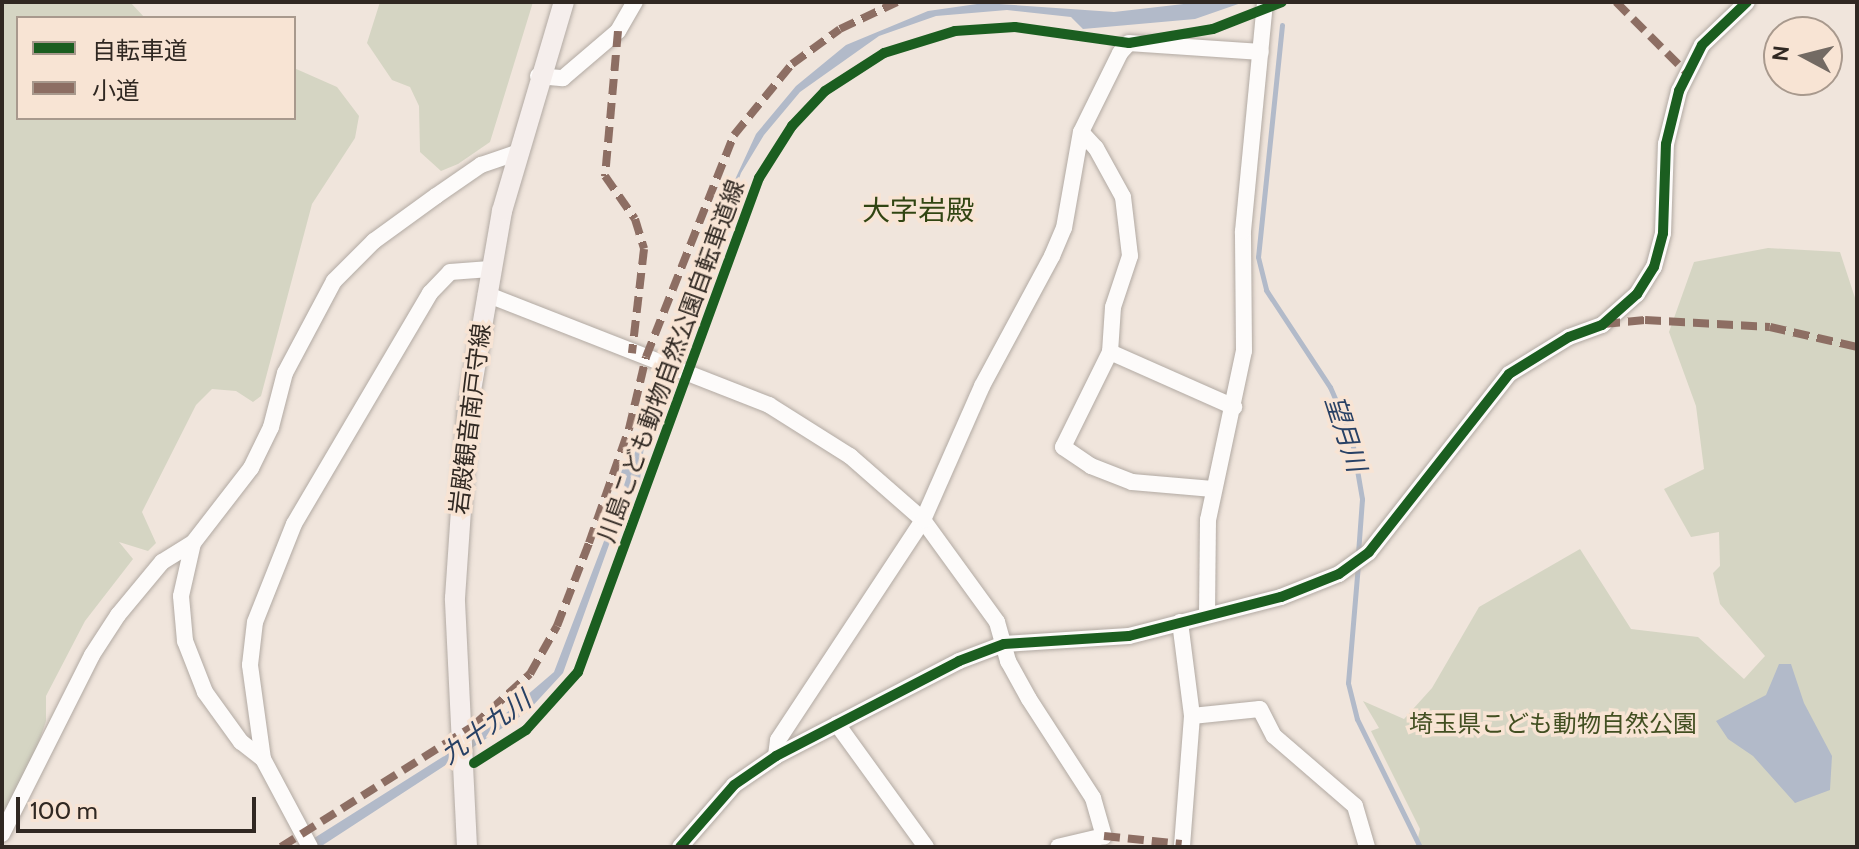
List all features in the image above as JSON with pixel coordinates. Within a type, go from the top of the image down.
[{"type":"main road","name":"岩殿観音南戸守線","points":[[467,847],[458,735],[458,504],[490,269],[516,153],[564,2]]},
{"type":"street","points":[[538,76],[563,78],[618,31],[635,2]]},
{"type":"street","points":[[680,847],[734,785],[776,756],[1004,644],[1129,636],[1281,597],[1339,574],[1369,552],[1509,374],[1569,337],[1602,325],[1637,294],[1654,267],[1663,233],[1666,144],[1679,91],[1702,45],[1747,2]]},
{"type":"street","points":[[1207,614],[1205,555],[1213,489],[1234,407],[1244,351],[1243,231],[1265,4]]},
{"type":"street","points":[[776,756],[778,740],[923,520],[982,386],[1052,256],[1064,228],[1081,132],[1129,43],[1261,52]]},
{"type":"street","points":[[1081,132],[1113,177],[1129,215],[1130,256],[1113,307],[1110,352],[1063,447],[1091,466],[1132,482],[1213,489]]},
{"type":"street","points":[[2,834],[105,635],[162,562],[193,543],[251,468],[271,427],[285,373],[334,281],[374,241],[436,196],[481,165],[516,153]]},
{"type":"street","points":[[306,840],[263,759],[250,643],[277,559],[430,293],[450,272],[490,269]]},
{"type":"street","points":[[486,294],[769,405],[850,456],[923,520],[997,622],[1004,644],[1047,732],[1093,798],[1104,836],[1058,847]]},
{"type":"street","points":[[1110,352],[1234,407]]},
{"type":"street","points":[[193,543],[181,596],[185,641],[205,692],[241,742],[263,759]]},
{"type":"street","points":[[1180,622],[1192,716],[1182,847]]},
{"type":"street","points":[[1192,716],[1260,709],[1274,736],[1355,806],[1367,847]]},
{"type":"street","points":[[837,724],[926,847]]},
{"type":"green space","points":[[2,2],[130,2],[143,16],[16,16],[16,120],[296,120],[296,69],[337,87],[359,116],[355,138],[312,204],[261,396],[253,402],[236,391],[212,389],[196,405],[142,512],[156,543],[148,551],[119,542],[133,559],[85,621],[46,696],[46,721],[33,759],[2,821]]},
{"type":"green space","points":[[380,2],[533,2],[490,142],[458,164],[441,171],[420,152],[419,106],[410,87],[392,80],[367,43]]},
{"type":"green space","name":"埼玉県こども動物自然公園","points":[[1768,248],[1840,252],[1857,304],[1857,847],[1416,847],[1420,829],[1371,731],[1379,728],[1363,701],[1404,719],[1432,688],[1479,607],[1580,549],[1631,629],[1698,637],[1744,679],[1765,656],[1720,604],[1713,573],[1720,566],[1719,532],[1691,537],[1664,489],[1704,469],[1696,406],[1669,332],[1694,262]]},
{"type":"water","points":[[1201,2],[1244,2],[1195,19],[1083,29],[1071,17],[1007,10],[936,16],[879,36],[800,92],[764,135],[741,173],[722,225],[725,236],[718,253],[713,251],[644,446],[640,480],[633,478],[563,673],[527,712],[320,847],[300,847],[490,727],[554,672],[617,507],[627,476],[621,473],[624,464],[633,458],[706,249],[700,246],[706,229],[715,223],[756,134],[796,86],[846,45],[928,11],[984,3],[1114,12]]},
{"type":"water","points":[[1779,664],[1791,664],[1804,703],[1832,756],[1830,790],[1795,803],[1753,756],[1728,739],[1716,721],[1766,695]]},
{"type":"waterway","name":"望月川","points":[[1282,25],[1258,257],[1266,290],[1330,387],[1351,435],[1362,499],[1358,554]]},
{"type":"waterway","name":"望月川","points":[[1358,564],[1348,683],[1357,719],[1420,847]]},
{"type":"marked path","points":[[281,847],[473,726],[530,674],[557,626],[589,543],[629,429],[646,357],[734,135],[792,64],[840,29],[897,2]]},
{"type":"marked path","points":[[1616,2],[1688,74]]},
{"type":"marked path","points":[[618,31],[605,176],[635,219],[644,249],[632,353]]},
{"type":"marked path","points":[[1604,324],[1645,320],[1770,327],[1857,347]]},
{"type":"marked path","points":[[1104,836],[1182,844]]},
{"type":"cycle path","name":"川島こども動物自然公園自転車道線","points":[[474,763],[526,730],[578,672],[759,178],[792,126],[825,91],[884,53],[955,31],[1015,27],[1129,43],[1213,29],[1282,2]]},
{"type":"cycle path","points":[[680,847],[734,785],[776,756],[959,661],[1004,644],[1129,636],[1281,597],[1339,574],[1369,552],[1509,374],[1569,337],[1602,325],[1637,294],[1654,267],[1663,233],[1666,144],[1679,91],[1702,45],[1747,2]]},
{"type":"district","name":"大字岩殿","points":[[918,210]]},
{"type":"water label","name":"九十九川","points":[[486,728]]}]
